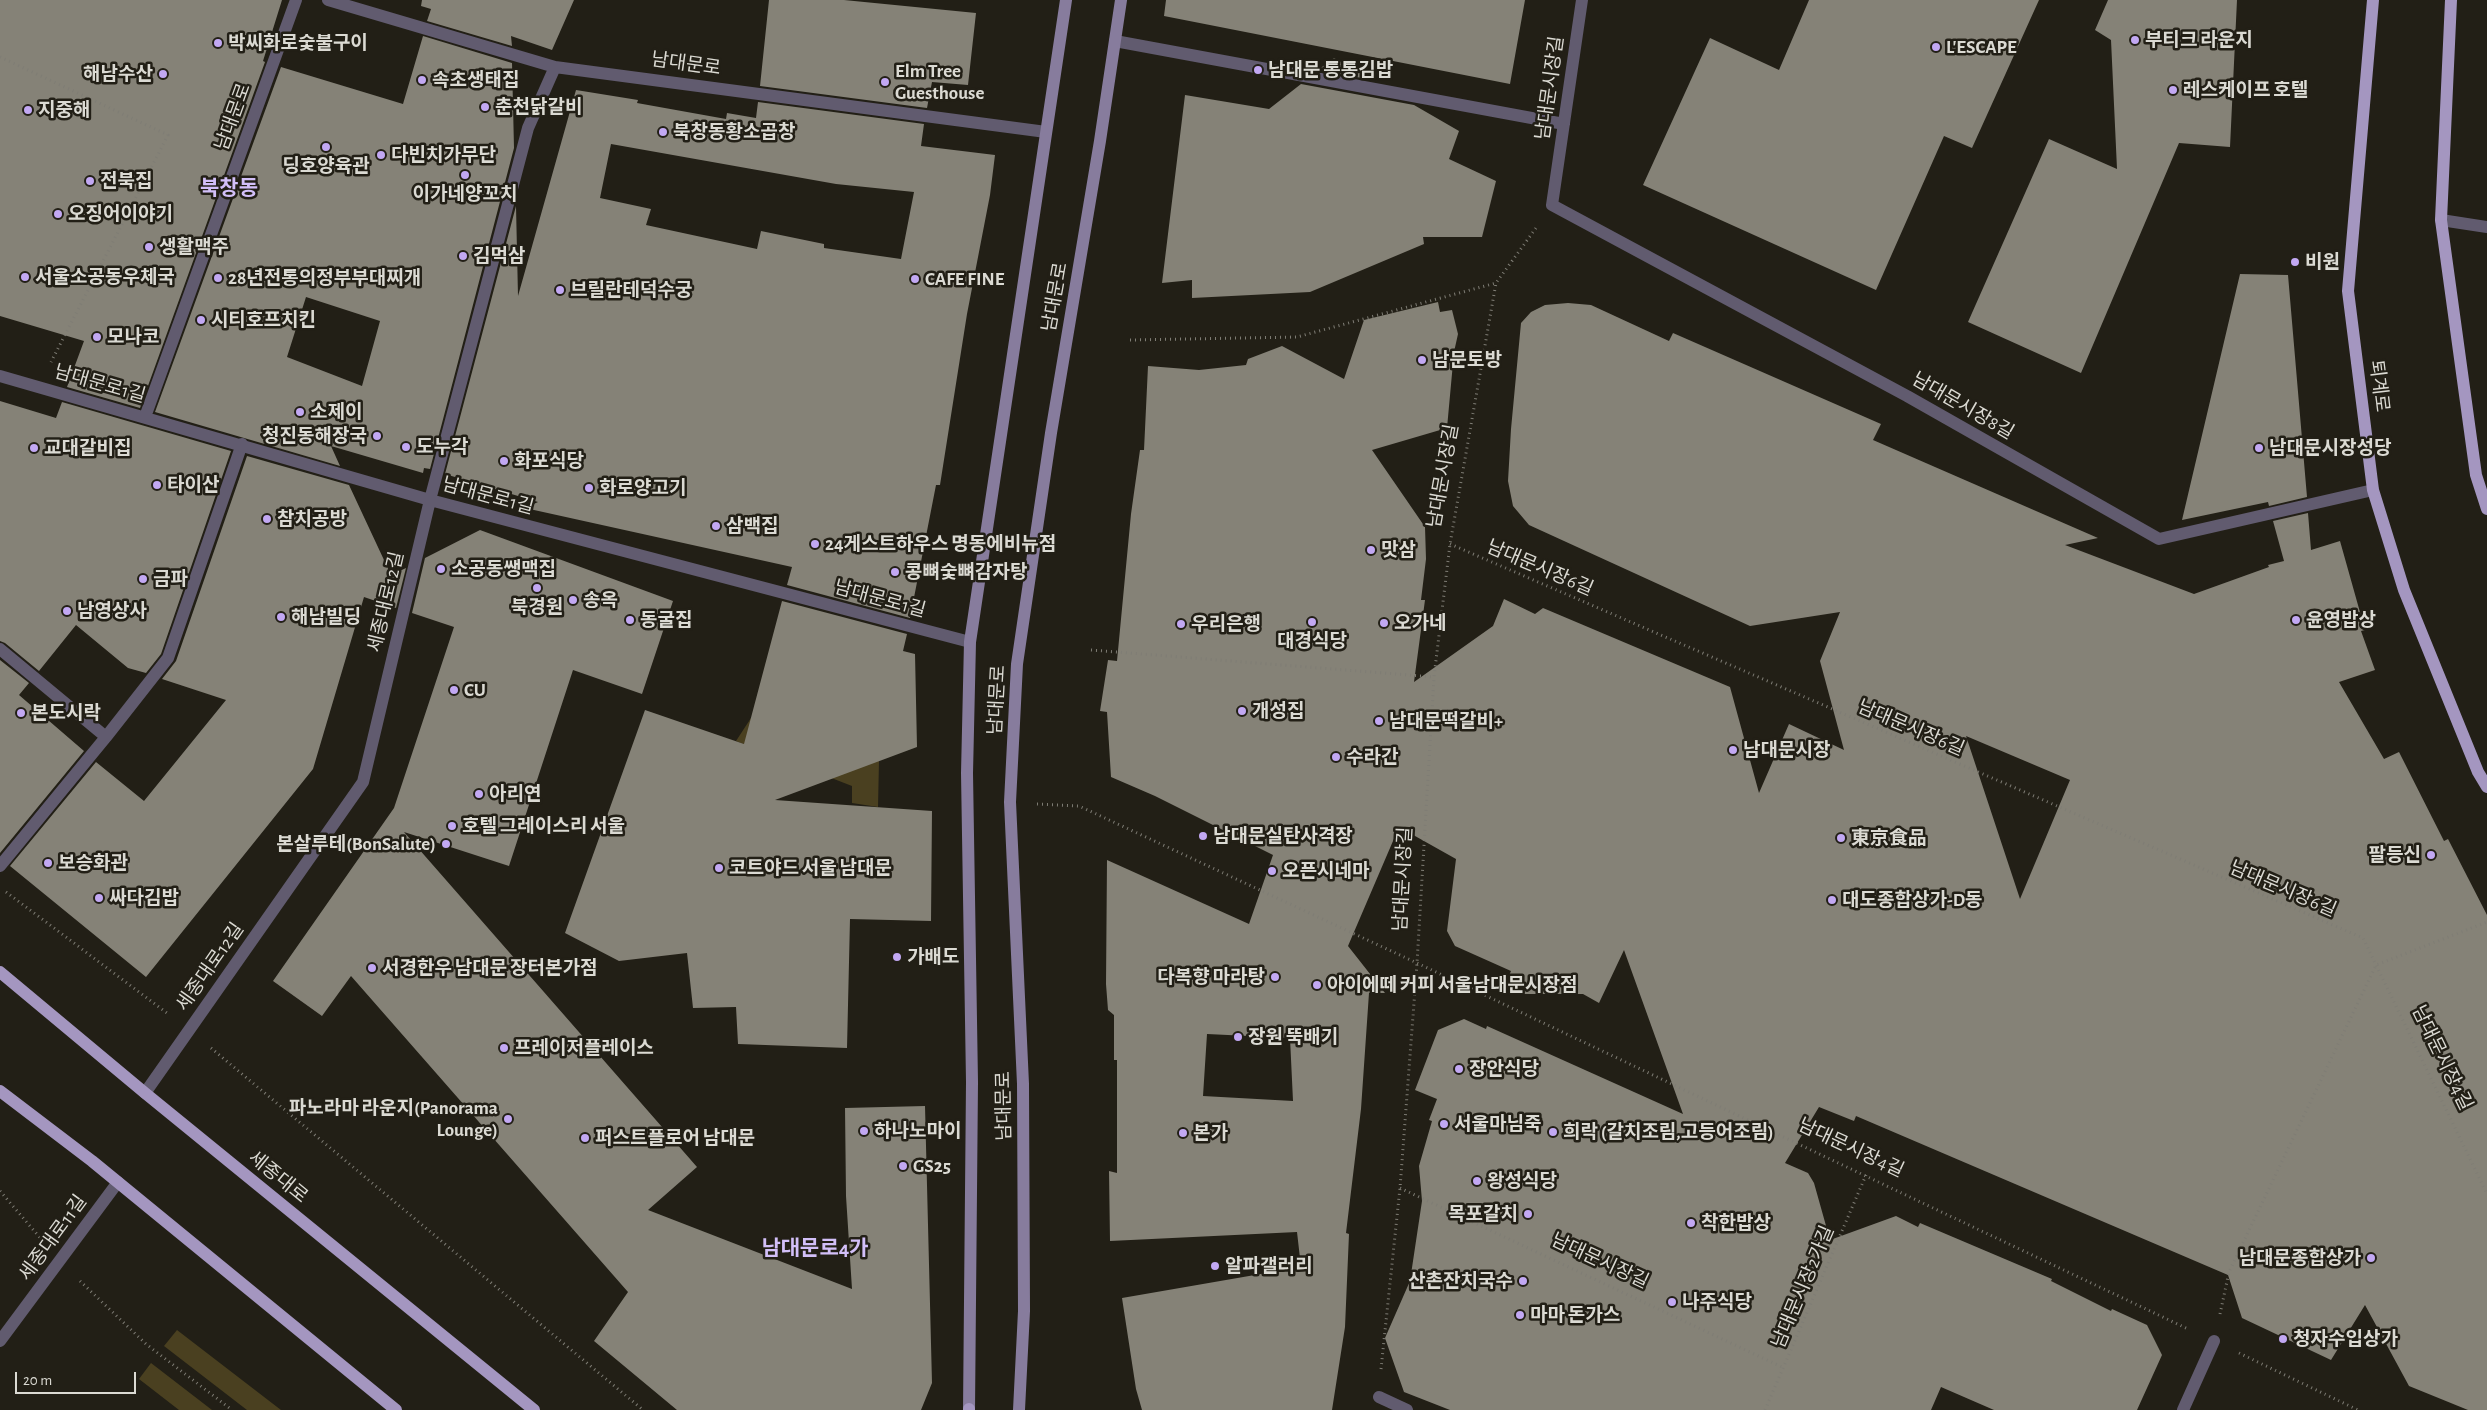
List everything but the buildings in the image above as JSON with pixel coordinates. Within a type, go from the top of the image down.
[{"type":"main road","name":"남대문로","points":[[969,1410],[972,1082],[967,773],[970,642],[1066,0]]},
{"type":"main road","name":"남대문로","points":[[1019,1410],[1024,1311],[1023,1084],[1010,802],[1017,664],[1050,433],[1121,0]]},
{"type":"main road","name":"퇴계로","points":[[2373,0],[2348,291],[2374,490],[2404,590],[2478,772],[2487,787]]},
{"type":"main road","points":[[2451,0],[2441,220],[2476,476],[2487,509]]},
{"type":"main road","name":"세종대로","points":[[0,972],[145,1093],[534,1410]]},
{"type":"main road","points":[[0,1091],[118,1182],[396,1410]]},
{"type":"main road","points":[[513,1391],[523,1410]]},
{"type":"street","name":"남대문로","points":[[145,417],[296,0]]},
{"type":"street","name":"남대문로","points":[[328,0],[555,67],[1046,132]]},
{"type":"street","name":"남대문시장길","points":[[1552,205],[1582,0]]},
{"type":"street","points":[[1115,41],[1564,124]]},
{"type":"street","name":"세종대로12길","points":[[145,1093],[363,782],[430,500],[528,128],[555,67]]},
{"type":"street","name":"남대문시장8길","points":[[1552,205],[1907,396],[2159,539],[2374,490]]},
{"type":"street","points":[[2441,220],[2487,227]]},
{"type":"street","name":"남대문로1길","points":[[0,376],[242,444],[430,500],[970,642]]},
{"type":"street","points":[[0,866],[168,658],[242,444]]},
{"type":"street","points":[[0,649],[106,737]]},
{"type":"street","name":"세종대로11길","points":[[0,1341],[118,1182]]},
{"type":"street","points":[[2183,1410],[2214,1342]]},
{"type":"street","points":[[1378,1396],[1407,1410]]},
{"type":"path","points":[[0,57],[168,135],[38,386]]},
{"type":"path","name":"남대문시장길","points":[[1378,1396],[1400,1188],[1417,963],[1434,677],[1450,544],[1496,283],[1552,205]]},
{"type":"path","points":[[1130,340],[1297,337],[1496,283]]},
{"type":"path","name":"남대문시장6길","points":[[1450,544],[2362,938]]},
{"type":"path","points":[[1091,650],[1434,677]]},
{"type":"path","name":"남대문시장길","points":[[1010,802],[1080,806],[1417,963]]},
{"type":"path","points":[[0,887],[190,1030],[643,1410]]},
{"type":"path","points":[[2214,1342],[2229,1272],[2376,965],[2487,922]]},
{"type":"path","name":"남대문시장4길","points":[[2362,938],[2487,1194]]},
{"type":"path","name":"남대문시장4길","points":[[1417,963],[2358,1410]]},
{"type":"path","name":"남대문시장2가길","points":[[1765,1410],[1866,1175]]},
{"type":"path","name":"남대문시장길","points":[[1400,1188],[1784,1368]]},
{"type":"path","points":[[0,1191],[60,1260],[146,1344],[232,1410]]},
{"type":"shaded area","points":[[751,718],[879,761],[878,807],[852,803],[852,786],[736,741]]},
{"type":"shaded area","points":[[177,1330],[281,1410],[247,1410],[164,1346]]},
{"type":"shaded area","points":[[151,1363],[212,1410],[179,1410],[139,1379]]},
{"type":"place","name":"부티크 라운지","points":[[2135,40]]},
{"type":"place","name":"박씨화로숯불구이","points":[[218,43]]},
{"type":"place","name":"L'ESCAPE","points":[[1936,47]]},
{"type":"place","name":"남대문 통통김밥","points":[[1258,70]]},
{"type":"place","name":"해남수산","points":[[163,74]]},
{"type":"place","name":"속초생태집","points":[[422,80]]},
{"type":"place","name":"Elm Tree Guesthouse","points":[[885,82]]},
{"type":"place","name":"레스케이프 호텔","points":[[2173,90]]},
{"type":"place","name":"춘천닭갈비","points":[[485,107]]},
{"type":"place","name":"지중해","points":[[28,110]]},
{"type":"place","name":"북창동황소곱창","points":[[663,132]]},
{"type":"place","name":"딩호양육관","points":[[326,147]]},
{"type":"place","name":"다빈치가무단","points":[[381,155]]},
{"type":"place","name":"이가네양꼬치","points":[[465,175]]},
{"type":"place","name":"전북집","points":[[90,181]]},
{"type":"place","name":"오징어이야기","points":[[58,214]]},
{"type":"place","name":"생활맥주","points":[[149,247]]},
{"type":"place","name":"김먹삼","points":[[463,256]]},
{"type":"place","name":"비원","points":[[2295,262]]},
{"type":"place","name":"서울소공동우체국","points":[[25,277]]},
{"type":"place","name":"28년전통의정부부대찌개","points":[[218,278]]},
{"type":"place","name":"CAFE FINE","points":[[915,279]]},
{"type":"place","name":"브릴란테덕수궁","points":[[560,290]]},
{"type":"place","name":"시티호프치킨","points":[[201,320]]},
{"type":"place","name":"모나코","points":[[97,337]]},
{"type":"place","name":"남문토방","points":[[1422,360]]},
{"type":"place","name":"소제이","points":[[300,412]]},
{"type":"place","name":"청진동해장국","points":[[377,436]]},
{"type":"place","name":"도누각","points":[[406,447]]},
{"type":"place","name":"교대갈비집","points":[[34,448]]},
{"type":"place","name":"남대문시장성당","points":[[2259,448]]},
{"type":"place","name":"화포식당","points":[[504,461]]},
{"type":"place","name":"타이산","points":[[157,485]]},
{"type":"place","name":"화로양고기","points":[[589,488]]},
{"type":"place","name":"참치공방","points":[[267,519]]},
{"type":"place","name":"삼백집","points":[[716,526]]},
{"type":"place","name":"24게스트하우스 명동에비뉴점","points":[[815,544]]},
{"type":"place","name":"맛삼","points":[[1371,550]]},
{"type":"place","name":"소공동쌩맥집","points":[[441,569]]},
{"type":"place","name":"콩뼈숯뼈감자탕","points":[[895,572]]},
{"type":"place","name":"금파","points":[[143,579]]},
{"type":"place","name":"북경원","points":[[537,588]]},
{"type":"place","name":"송옥","points":[[573,600]]},
{"type":"place","name":"남영상사","points":[[67,611]]},
{"type":"place","name":"해남빌딩","points":[[281,617]]},
{"type":"place","name":"동굴집","points":[[630,620]]},
{"type":"place","name":"윤영밥상","points":[[2296,620]]},
{"type":"place","name":"대경식당","points":[[1312,622]]},
{"type":"place","name":"오가네","points":[[1384,623]]},
{"type":"place","name":"우리은행","points":[[1181,624]]},
{"type":"place","name":"CU","points":[[454,690]]},
{"type":"place","name":"개성집","points":[[1242,711]]},
{"type":"place","name":"본도시락","points":[[21,713]]},
{"type":"place","name":"남대문떡갈비+","points":[[1379,721]]},
{"type":"place","name":"남대문시장","points":[[1733,750]]},
{"type":"place","name":"수라간","points":[[1336,757]]},
{"type":"place","name":"아리연","points":[[479,794]]},
{"type":"place","name":"호텔 그레이스리 서울","points":[[452,826]]},
{"type":"place","name":"남대문실탄사격장","points":[[1203,836]]},
{"type":"place","name":"東京食品","points":[[1841,838]]},
{"type":"place","name":"본살루테(BonSalute)","points":[[446,844]]},
{"type":"place","name":"팔등신","points":[[2431,855]]},
{"type":"place","name":"보승화관","points":[[48,863]]},
{"type":"place","name":"코트야드 서울 남대문","points":[[719,868]]},
{"type":"place","name":"오픈시네마","points":[[1272,871]]},
{"type":"place","name":"싸다김밥","points":[[99,898]]},
{"type":"place","name":"대도종합상가-D동","points":[[1832,900]]},
{"type":"place","name":"가배도","points":[[897,957]]},
{"type":"place","name":"서경한우 남대문 장터본가점","points":[[372,968]]},
{"type":"place","name":"다복향 마라탕","points":[[1275,977]]},
{"type":"place","name":"아이에떼 커피 서울남대문시장점","points":[[1317,985]]},
{"type":"place","name":"장원 뚝배기","points":[[1238,1037]]},
{"type":"place","name":"프레이저플레이스","points":[[504,1048]]},
{"type":"place","name":"장안식당","points":[[1459,1069]]},
{"type":"place","name":"파노라마 라운지(Panorama Lounge)","points":[[508,1119]]},
{"type":"place","name":"서울마님죽","points":[[1444,1124]]},
{"type":"place","name":"하나노마이","points":[[864,1131]]},
{"type":"place","name":"희락 (갈치조림,고등어조림)","points":[[1553,1132]]},
{"type":"place","name":"본가","points":[[1183,1133]]},
{"type":"place","name":"퍼스트플로어 남대문","points":[[585,1138]]},
{"type":"place","name":"GS25","points":[[903,1166]]},
{"type":"place","name":"왕성식당","points":[[1477,1181]]},
{"type":"place","name":"목포갈치","points":[[1528,1214]]},
{"type":"place","name":"착한밥상","points":[[1691,1223]]},
{"type":"place","name":"남대문종합상가","points":[[2371,1258]]},
{"type":"place","name":"알파갤러리","points":[[1215,1266]]},
{"type":"place","name":"산촌잔치국수","points":[[1523,1281]]},
{"type":"place","name":"나주식당","points":[[1672,1302]]},
{"type":"place","name":"마마 돈가스","points":[[1520,1315]]},
{"type":"place","name":"청자수입상가","points":[[2283,1339]]},
{"type":"district","name":"북창동","points":[[229,189]]},
{"type":"district","name":"남대문로4가","points":[[815,1249]]}]
